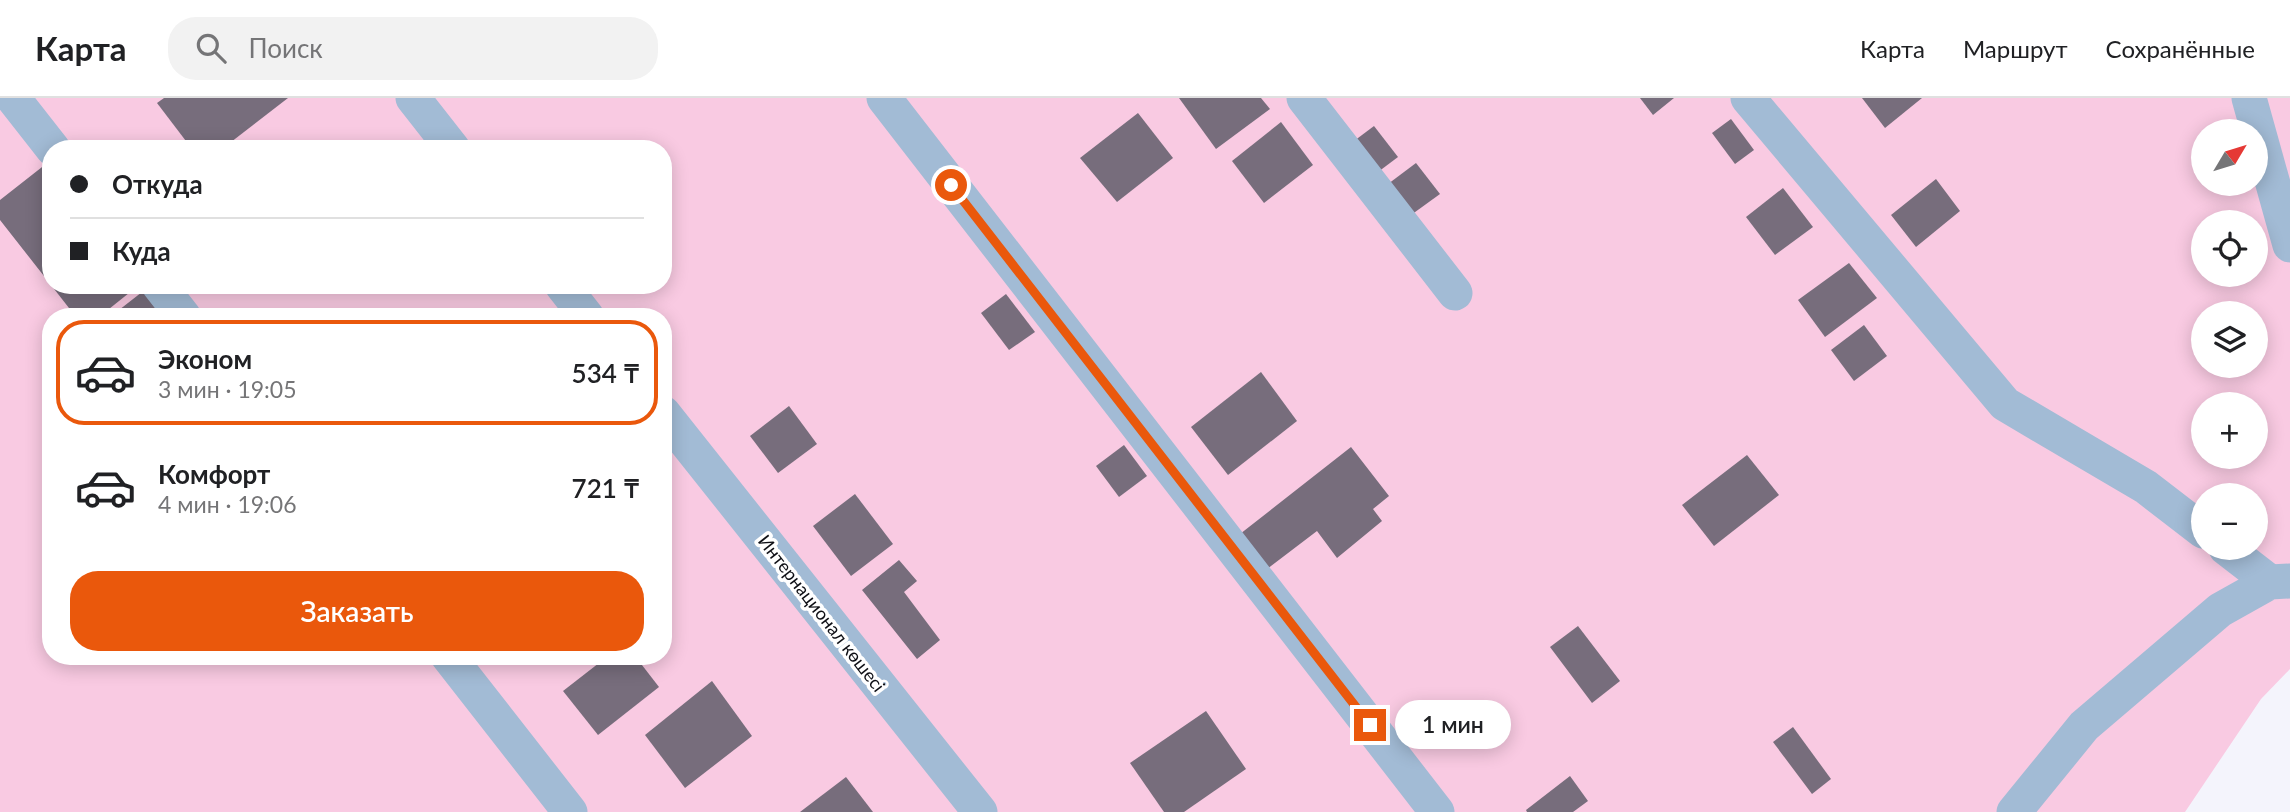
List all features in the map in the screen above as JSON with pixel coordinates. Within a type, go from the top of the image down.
[{"type":"street","points":[[13,98],[46,140]]},
{"type":"street","points":[[413,98],[446,140]]},
{"type":"street","points":[[884,98],[1437,812]]},
{"type":"street","points":[[1304,98],[1455,293]]},
{"type":"street","points":[[1748,98],[2005,404],[2146,487],[2191,522]]},
{"type":"street","points":[[2249,98],[2290,245]]},
{"type":"street","points":[[166,294],[177,308]]},
{"type":"street","points":[[569,294],[580,308]]},
{"type":"street","name":"Интернационал көшесі","points":[[672,424],[980,812]]},
{"type":"street","points":[[2245,560],[2280,582]]},
{"type":"street","points":[[2014,812],[2084,726],[2220,610],[2280,582]]},
{"type":"street","points":[[455,665],[569,812]]},
{"type":"shaded area","points":[[0,98],[2290,98],[2290,669],[2261,699],[2185,812],[0,812]]},
{"type":"building","points":[[164,98],[288,98],[234,140],[185,140],[157,103]]},
{"type":"building","points":[[1179,98],[1261,98],[1270,109],[1216,149]]},
{"type":"building","points":[[1640,98],[1674,98],[1653,115]]},
{"type":"building","points":[[1862,98],[1922,98],[1885,128]]},
{"type":"building","points":[[1138,113],[1173,158],[1117,202],[1080,158]]},
{"type":"building","points":[[1731,119],[1754,150],[1735,164],[1712,133]]},
{"type":"building","points":[[1281,122],[1313,165],[1264,203],[1232,161]]},
{"type":"building","points":[[1374,126],[1398,157],[1378,172],[1354,141]]},
{"type":"building","points":[[1416,163],[1440,194],[1411,215],[1388,184]]},
{"type":"building","points":[[42,167],[42,274],[0,220],[0,200]]},
{"type":"building","points":[[1936,179],[1960,211],[1916,247],[1891,215]]},
{"type":"building","points":[[1783,188],[1813,227],[1775,255],[1746,217]]},
{"type":"building","points":[[1849,263],[1877,298],[1825,337],[1798,300]]},
{"type":"building","points":[[58,294],[128,294],[110,308],[69,308]]},
{"type":"building","points":[[139,294],[157,294],[168,308],[122,308]]},
{"type":"building","points":[[1006,294],[1035,332],[1009,350],[981,313]]},
{"type":"building","points":[[1864,325],[1887,356],[1854,381],[1831,350]]},
{"type":"building","points":[[1261,372],[1297,421],[1228,475],[1191,427]]},
{"type":"building","points":[[789,406],[817,444],[778,473],[750,436]]},
{"type":"building","points":[[1124,445],[1147,476],[1119,497],[1096,466]]},
{"type":"building","points":[[1351,447],[1389,496],[1373,509],[1382,521],[1337,558],[1317,531],[1267,569],[1240,534]]},
{"type":"building","points":[[1747,455],[1779,495],[1714,546],[1682,505]]},
{"type":"building","points":[[855,494],[893,544],[851,576],[813,526]]},
{"type":"building","points":[[899,560],[917,581],[904,592],[940,640],[917,659],[862,590]]},
{"type":"building","points":[[1578,626],[1620,681],[1592,703],[1550,647]]},
{"type":"building","points":[[596,665],[642,665],[659,687],[598,735],[563,691]]},
{"type":"building","points":[[712,681],[752,736],[685,788],[645,735]]},
{"type":"building","points":[[1206,711],[1246,769],[1184,812],[1164,812],[1130,763]]},
{"type":"building","points":[[1793,727],[1831,779],[1812,794],[1773,742]]},
{"type":"building","points":[[1570,776],[1588,801],[1573,812],[1527,812],[1526,810]]},
{"type":"building","points":[[846,777],[873,812],[800,812]]},
{"type":"route","points":[[951,185],[1370,725]]}]
